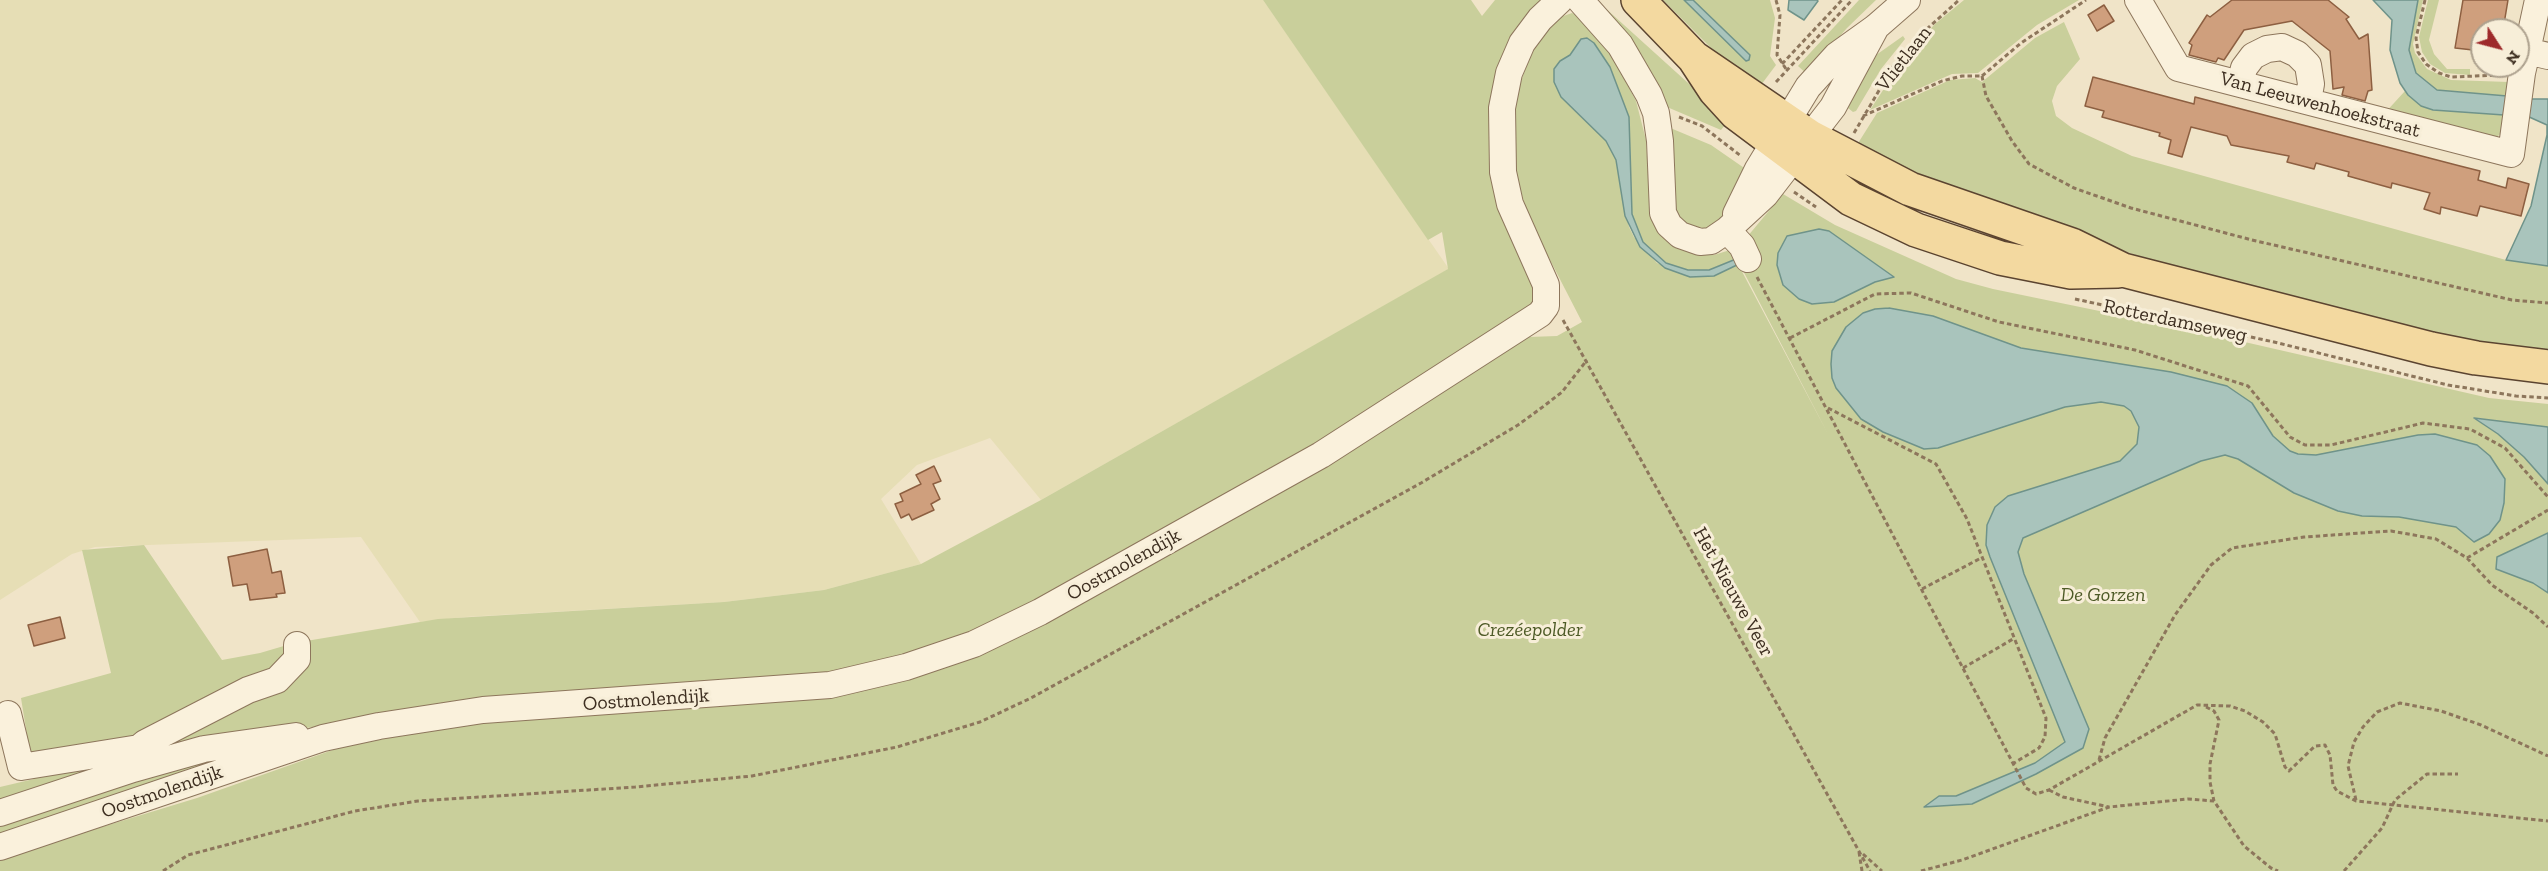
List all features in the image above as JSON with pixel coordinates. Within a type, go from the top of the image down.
[{"type":"main road","name":"Rotterdamseweg","points":[[1638,0],[1694,58],[1716,90],[1736,113],[1791,140],[1910,189],[2072,246],[2123,270],[2431,349],[2476,358],[2548,367]]},
{"type":"street","name":"Oostmolendijk","points":[[0,847],[323,738],[379,726],[483,710],[830,685],[906,667],[974,644],[1040,612],[1321,455],[1531,322],[1546,306],[1546,285],[1510,204],[1503,172],[1502,108],[1509,73],[1522,43],[1540,19],[1560,0]]},
{"type":"street","points":[[1580,0],[1620,45],[1638,71],[1656,113],[1662,162],[1663,213],[1669,225],[1680,235],[1700,242],[1711,241],[1727,230],[1791,140]]},
{"type":"street","name":"Vlietlaan","points":[[1791,140],[1833,107],[1876,27],[1907,0]]},
{"type":"street","name":"Van Leeuwenhoekstraat","points":[[2138,0],[2178,68],[2511,154],[2515,126],[2532,60]]},
{"type":"street","points":[[2532,60],[2538,0]]},
{"type":"street","points":[[2240,84],[2244,68],[2253,56],[2267,49],[2283,47],[2297,54],[2308,65],[2311,84],[2307,101]]},
{"type":"street","points":[[1727,230],[1742,246],[1748,259]]},
{"type":"street","name":"Oostmolendijk","points":[[0,813],[139,757],[248,690],[277,680],[297,659],[297,645]]},
{"type":"street","name":"Oostmolendijk","points":[[8,714],[21,767],[139,757],[291,735],[323,738]]},
{"type":"path","points":[[1776,0],[1780,15],[1777,54],[1786,69],[1852,0]]},
{"type":"path","points":[[1782,64],[1842,0]]},
{"type":"path","name":"Vlietlaan","points":[[1857,126],[1894,65],[1918,37],[1959,0]]},
{"type":"path","points":[[1863,116],[1942,81],[1962,76],[1982,76],[2021,43],[2086,0]]},
{"type":"path","points":[[2425,0],[2416,38],[2418,52],[2426,64],[2439,73],[2451,77],[2532,60]]},
{"type":"path","points":[[1982,76],[1986,96],[2012,141],[2030,164],[2074,188],[2131,208],[2253,240],[2512,300],[2548,303]]},
{"type":"path","points":[[1656,113],[1675,115],[1702,126],[1725,144]]},
{"type":"path","points":[[1792,191],[1824,211]]},
{"type":"path","points":[[1748,259],[2026,788],[2036,794],[2049,790],[2099,759],[2197,705],[2230,706],[2245,711],[2263,722],[2275,734],[2285,767],[2289,771],[2315,746],[2325,745],[2330,755],[2333,785],[2337,791],[2356,801],[2548,821]]},
{"type":"path","points":[[1790,338],[1875,294],[1911,293],[1999,322],[2134,350],[2248,386],[2290,437],[2305,445],[2331,445],[2423,423],[2470,429],[2505,448],[2548,497]]},
{"type":"path","name":"Rotterdamseweg","points":[[2068,297],[2274,342],[2448,385],[2516,396],[2548,398]]},
{"type":"path","name":"Het Nieuwe Veer","points":[[1569,329],[1870,871]]},
{"type":"path","points":[[163,871],[188,855],[355,811],[418,801],[635,787],[752,776],[897,747],[980,722],[1042,692],[1421,483],[1489,443],[1518,425],[1562,392],[1587,360]]},
{"type":"path","points":[[1826,407],[1936,464],[1967,519],[2046,718],[2045,737],[2038,748],[2015,765]]},
{"type":"path","points":[[2467,558],[2548,510]]},
{"type":"path","points":[[2099,759],[2105,738],[2175,615],[2211,565],[2232,548],[2304,537],[2391,531],[2436,539],[2467,558],[2492,585],[2533,613],[2548,627]]},
{"type":"path","points":[[1922,589],[1981,558]]},
{"type":"path","points":[[1963,668],[2013,639]]},
{"type":"path","points":[[2356,801],[2348,766],[2354,742],[2363,727],[2377,712],[2400,703],[2441,711],[2481,725],[2548,756]]},
{"type":"path","points":[[2205,706],[2214,711],[2219,720],[2210,764],[2210,782],[2214,801],[2244,846],[2278,871]]},
{"type":"path","points":[[2344,871],[2382,828],[2391,805],[2427,774],[2458,774]]},
{"type":"path","points":[[2049,790],[2063,797],[2109,807]]},
{"type":"path","points":[[1921,871],[1962,860],[2109,807],[2188,799],[2214,801]]},
{"type":"path","points":[[1859,851],[1862,871]]},
{"type":"path","points":[[1859,851],[1882,871]]},
{"type":"shaded area","points":[[0,0],[1263,0],[1449,269],[1041,500],[990,438],[917,465],[881,499],[921,564],[824,590],[724,602],[464,617],[420,622],[361,537],[95,547],[72,554],[0,600]]},
{"type":"green space","points":[[1263,0],[1471,0],[1482,16],[1495,0],[1540,0],[1496,98],[1535,301],[1530,308],[1414,387],[1019,615],[849,675],[366,718],[164,752],[0,807],[0,787],[34,779],[21,698],[111,673],[82,550],[144,545],[222,660],[260,653],[294,643],[438,619],[724,602],[824,590],[921,564],[1041,500],[1448,269],[1442,232],[1428,240]]},
{"type":"green space","points":[[1663,0],[1684,0],[1746,61],[1750,55],[1693,0],[1770,0],[1775,18],[1770,56],[1776,65],[1761,85],[1722,59]]},
{"type":"green space","points":[[1859,0],[1876,0],[1847,28],[1807,74],[1798,66]]},
{"type":"green space","points":[[1964,0],[2079,0],[2037,25],[1978,73],[1952,74],[1870,110],[1906,55],[1935,24]]},
{"type":"green space","points":[[2418,0],[2423,0],[2413,44],[2415,53],[2427,69],[2451,80],[2509,82],[2507,96],[2437,90],[2424,82],[2416,73],[2409,50]]},
{"type":"green space","points":[[2428,0],[2439,0],[2429,40],[2434,54],[2447,69],[2470,69],[2470,75],[2445,73],[2430,64],[2422,52],[2419,37]]},
{"type":"green space","points":[[1603,6],[1729,120],[1721,130],[1667,107]]},
{"type":"green space","points":[[1572,13],[1583,17],[1609,49],[1636,101],[1646,140],[1653,220],[1667,241],[1679,249],[1703,255],[1714,255],[1730,250],[1735,259],[1718,268],[1695,272],[1666,263],[1643,242],[1632,214],[1629,117],[1610,67],[1594,43],[1581,39],[1570,55],[1560,61],[1554,82],[1561,97],[1606,141],[1616,160],[1629,227],[1634,237],[1657,263],[1690,277],[1714,276],[1738,264],[1828,434],[1738,261],[1747,237],[1783,194],[1835,225],[1956,279],[2489,398],[2548,404],[2548,871],[0,871],[0,858],[197,798],[341,747],[388,736],[513,716],[794,701],[854,692],[1273,495],[1529,337],[1557,336],[1582,322],[1530,221],[1516,176],[1512,134],[1515,98],[1533,48],[1555,19]]},
{"type":"green space","points":[[2064,22],[2080,59],[2057,86],[2052,101],[2056,116],[2072,128],[2132,156],[2506,260],[2548,266],[2548,350],[2479,342],[2441,334],[2157,262],[1990,207],[1855,148],[1877,113],[1950,80],[1975,78],[1982,82],[2035,38]]},
{"type":"green space","points":[[1903,36],[1905,39],[1881,69],[1856,111],[1853,112],[1843,104],[1869,60]]},
{"type":"green space","points":[[2405,91],[2433,110],[2504,115],[2501,133],[2494,140],[2383,115]]},
{"type":"green space","points":[[1668,127],[1711,145],[1750,172],[1731,211],[1706,230],[1691,228],[1677,216],[1672,195]]},
{"type":"green space","points":[[272,747],[0,840],[0,820],[167,766]]},
{"type":"water","points":[[1684,0],[1693,0],[1750,55],[1749,60],[1746,61]]},
{"type":"water","points":[[1789,0],[1818,1],[1804,20],[1788,10]]},
{"type":"water","points":[[2373,0],[2418,0],[2409,50],[2416,73],[2437,90],[2507,96],[2504,115],[2433,110],[2421,106],[2408,95],[2400,83],[2390,50],[2392,20]]},
{"type":"water","points":[[1587,38],[1594,43],[1610,67],[1629,117],[1632,214],[1643,242],[1666,263],[1688,270],[1709,270],[1736,259],[1739,264],[1714,276],[1690,277],[1665,268],[1640,247],[1625,216],[1616,160],[1606,141],[1561,97],[1554,82],[1554,69],[1560,61],[1570,55],[1581,39]]},
{"type":"water","points":[[2528,99],[2548,99],[2548,266],[2506,260],[2531,206],[2547,135],[2547,125],[2527,116]]},
{"type":"water","points":[[1819,229],[1829,231],[1894,277],[1875,282],[1834,302],[1812,304],[1799,299],[1783,285],[1777,265],[1778,253],[1787,236]]},
{"type":"water","points":[[1889,308],[1933,316],[2021,348],[2171,372],[2227,386],[2252,403],[2273,436],[2290,451],[2298,454],[2316,455],[2418,435],[2435,434],[2477,445],[2490,456],[2505,479],[2504,503],[2500,520],[2489,534],[2474,542],[2456,527],[2399,517],[2362,516],[2338,511],[2294,493],[2238,459],[2225,455],[2201,461],[2023,538],[2018,552],[2024,574],[2089,729],[2083,748],[2036,774],[1972,804],[1924,807],[1939,796],[1956,796],[2035,763],[2065,742],[1990,557],[1986,545],[1987,525],[1995,507],[2008,496],[2120,461],[2137,444],[2139,427],[2131,411],[2124,406],[2101,402],[2065,407],[1938,448],[1924,449],[1883,432],[1861,419],[1836,388],[1832,378],[1831,364],[1832,351],[1846,327],[1863,313]]},
{"type":"water","points":[[2474,418],[2548,427],[2548,484],[2524,457],[2498,434]]},
{"type":"water","points":[[2548,533],[2548,593],[2533,583],[2496,569],[2497,557]]},
{"type":"building","points":[[2232,0],[2328,0],[2349,17],[2346,19],[2359,39],[2368,34],[2372,90],[2368,91],[2365,101],[2342,95],[2344,87],[2333,89],[2330,51],[2292,21],[2244,30],[2224,60],[2218,58],[2216,62],[2189,55],[2192,45],[2189,43],[2207,15],[2210,17]]},
{"type":"building","points":[[2463,0],[2508,0],[2505,18],[2470,18],[2470,50],[2455,48]]},
{"type":"building","points":[[2104,5],[2114,21],[2097,31],[2088,15]]},
{"type":"building","points":[[2093,77],[2194,104],[2195,97],[2480,171],[2478,180],[2506,188],[2508,178],[2529,184],[2521,216],[2480,206],[2477,216],[2441,207],[2440,214],[2424,209],[2430,193],[2392,183],[2391,188],[2348,176],[2349,172],[2316,163],[2314,169],[2287,162],[2289,156],[2231,145],[2227,136],[2191,127],[2182,157],[2168,153],[2171,140],[2159,136],[2160,133],[2102,117],[2104,111],[2085,106]]},
{"type":"building","points":[[934,466],[941,481],[933,484],[940,499],[931,504],[934,510],[912,520],[909,514],[901,518],[895,504],[903,501],[900,494],[921,484],[916,475]]},
{"type":"building","points":[[267,549],[272,573],[281,571],[285,593],[276,594],[277,597],[250,600],[247,584],[233,586],[228,557]]},
{"type":"building","points":[[60,617],[65,638],[34,646],[28,625]]},
{"type":"park label","name":"De Gorzen","points":[[2103,595]]},
{"type":"park label","name":"Crezéepolder","points":[[1530,630]]}]
